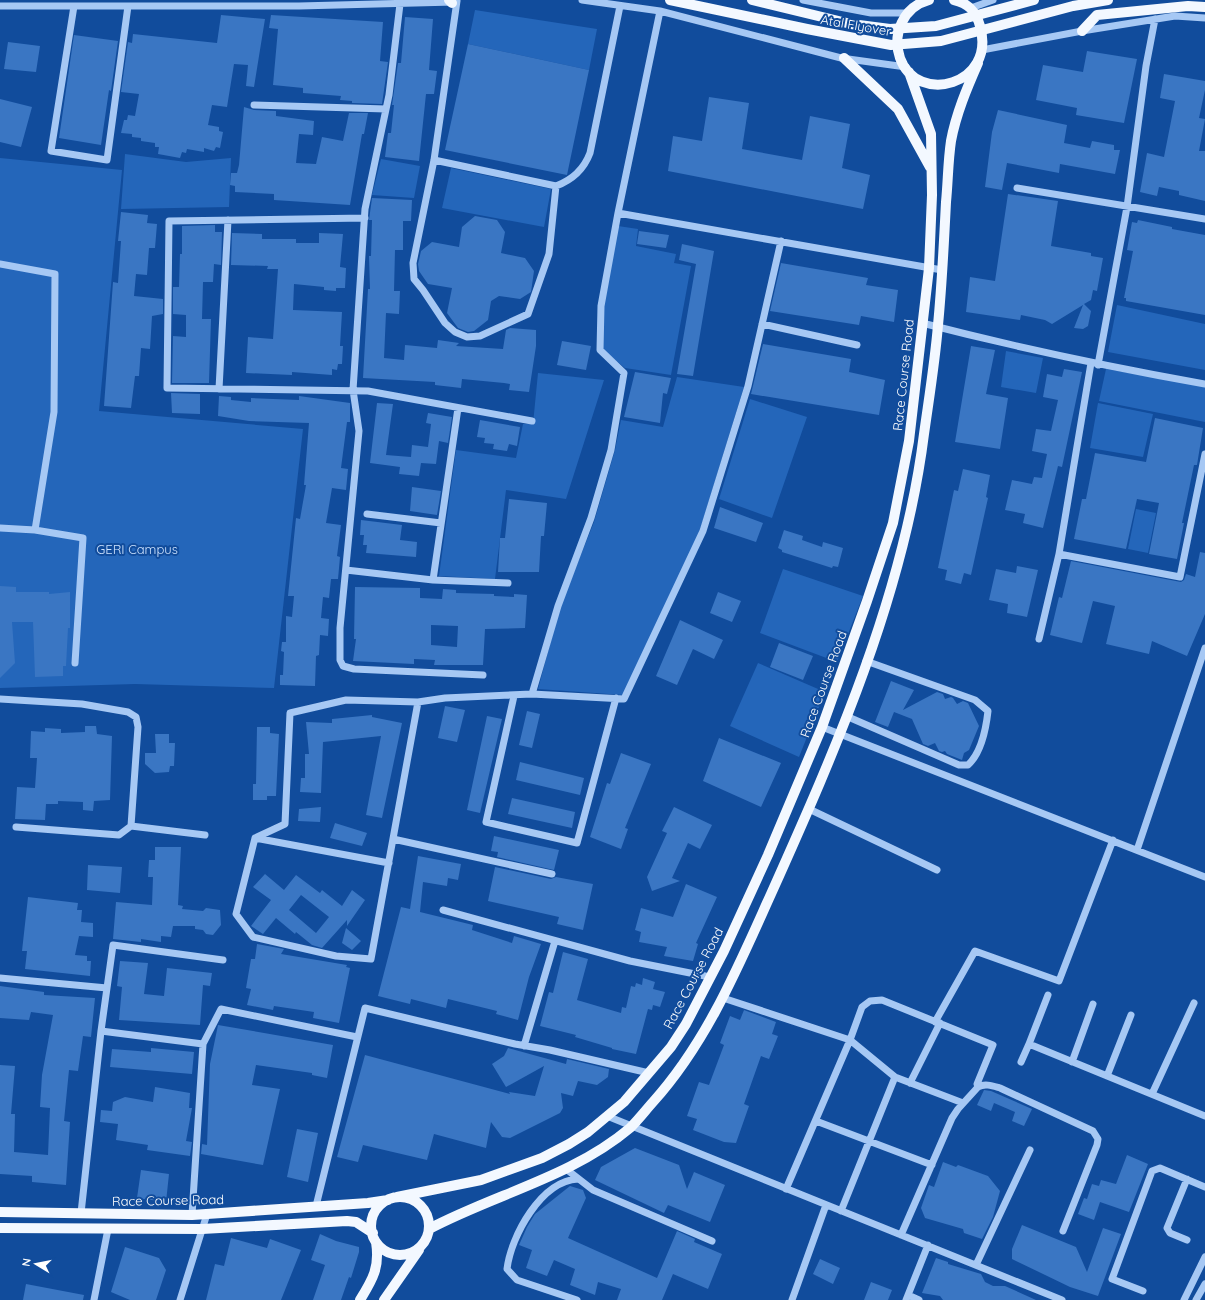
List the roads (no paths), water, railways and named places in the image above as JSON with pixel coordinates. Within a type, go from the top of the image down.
[{"type":"main road","name":"Atal Flyover","points":[[670,0],[890,45],[941,41],[1073,6],[1108,0]]},
{"type":"main road","name":"Atal Flyover","points":[[752,0],[851,24],[890,29],[936,26],[1034,0]]},
{"type":"main road","points":[[913,7],[929,0]]},
{"type":"main road","points":[[429,1229],[487,1201],[566,1169],[602,1148],[632,1126],[664,1090],[691,1054],[723,998],[809,809],[840,734],[866,661],[890,589],[916,490],[938,327],[951,141],[963,99],[982,50],[983,36],[979,22],[967,4],[954,0]]},
{"type":"main road","points":[[1082,31],[1097,15],[1188,6],[1205,7]]},
{"type":"main road","name":"Race Course Road","points":[[0,1212],[192,1215],[368,1203],[481,1180],[557,1151],[588,1132],[624,1102],[671,1047],[686,1024],[710,977],[768,855],[822,727],[893,523],[909,441],[929,268],[932,169],[931,134],[908,70],[901,60],[897,46],[898,32],[913,7]]},
{"type":"main road","points":[[844,58],[898,109],[932,169]]},
{"type":"main road","points":[[908,70],[920,80],[932,84],[946,84],[958,81],[969,73],[978,63]]},
{"type":"main road","points":[[360,1300],[374,1276],[379,1257],[372,1223],[374,1213],[380,1205],[393,1198],[411,1199],[422,1207],[427,1215],[429,1229],[425,1241],[384,1300]]},
{"type":"main road","points":[[0,1228],[202,1229],[356,1222],[391,1253],[400,1255],[409,1253],[417,1249],[425,1241]]},
{"type":"street","points":[[582,0],[660,11],[844,58],[908,70]]},
{"type":"street","points":[[803,0],[871,13],[913,7]]},
{"type":"street","points":[[967,4],[993,0]]},
{"type":"street","points":[[0,6],[400,4],[455,1],[434,160],[413,263],[414,279],[445,324],[455,332],[467,337],[480,336],[528,314],[549,254],[556,186]]},
{"type":"street","points":[[400,4],[386,109],[365,218],[353,390],[359,431],[340,628],[340,660],[343,666],[354,669],[483,675]]},
{"type":"street","points":[[74,6],[51,151],[107,160],[128,6]]},
{"type":"street","points":[[434,160],[556,186],[570,179],[587,162],[620,6]]},
{"type":"street","points":[[532,694],[558,606],[591,518],[611,450],[618,413],[624,373],[600,350],[601,306],[618,213],[660,11]]},
{"type":"street","points":[[982,50],[1082,31],[1175,16],[1205,18]]},
{"type":"street","points":[[1039,639],[1059,554],[1095,364],[1127,207],[1146,66],[1156,19]]},
{"type":"street","points":[[254,105],[386,109]]},
{"type":"street","points":[[1017,188],[1205,219]]},
{"type":"street","points":[[618,213],[942,270]]},
{"type":"street","points":[[365,218],[169,221],[167,388],[353,390],[532,421]]},
{"type":"street","points":[[219,389],[228,220]]},
{"type":"street","points":[[255,838],[285,824],[290,713],[346,700],[418,702],[445,698],[532,694],[624,699],[703,531],[748,386],[781,242]]},
{"type":"street","points":[[0,264],[56,274],[54,412],[35,530]]},
{"type":"street","points":[[922,323],[1095,364],[1205,384]]},
{"type":"street","points":[[762,324],[857,345]]},
{"type":"street","points":[[434,580],[458,408]]},
{"type":"street","points":[[1059,554],[1180,577],[1205,454]]},
{"type":"street","points":[[367,514],[441,523]]},
{"type":"street","points":[[0,528],[35,530],[83,538],[75,663]]},
{"type":"street","points":[[346,570],[434,580],[508,584]]},
{"type":"street","points":[[1137,850],[1205,648]]},
{"type":"street","points":[[846,716],[893,738],[959,765],[968,765],[976,758],[986,727],[988,710],[969,698],[866,661]]},
{"type":"street","points":[[514,696],[486,822],[577,843],[616,698]]},
{"type":"street","points":[[0,699],[82,704],[128,712],[136,718],[138,727],[130,826],[119,835],[16,827]]},
{"type":"street","points":[[255,838],[236,914],[253,937],[322,954],[371,959],[418,702]]},
{"type":"street","points":[[822,727],[1205,877]]},
{"type":"street","points":[[809,809],[936,870]]},
{"type":"street","points":[[130,826],[205,835]]},
{"type":"street","points":[[255,838],[389,863]]},
{"type":"street","points":[[393,839],[552,874]]},
{"type":"street","points":[[910,1083],[937,1022],[975,951],[1059,981],[1113,840]]},
{"type":"street","points":[[443,910],[630,961],[710,977]]},
{"type":"street","points":[[524,1046],[555,941]]},
{"type":"street","points":[[81,1213],[101,1031],[113,946],[223,960]]},
{"type":"street","points":[[0,978],[107,988]]},
{"type":"street","points":[[1021,1062],[1048,995]]},
{"type":"street","points":[[723,998],[850,1040],[895,1077],[963,1103]]},
{"type":"street","points":[[786,1189],[865,1003],[874,1000],[882,1000],[993,1045],[977,1084],[978,1087]]},
{"type":"street","points":[[1152,1094],[1194,1003]]},
{"type":"street","points":[[1072,1062],[1093,1004]]},
{"type":"street","points":[[316,1206],[365,1008],[524,1046],[550,1050],[649,1073]]},
{"type":"street","points":[[192,1215],[202,1044],[221,1009],[357,1036]]},
{"type":"street","points":[[1107,1076],[1132,1015]]},
{"type":"street","points":[[101,1031],[202,1044]]},
{"type":"street","points":[[1029,1044],[1205,1116]]},
{"type":"street","points":[[841,1211],[895,1077]]},
{"type":"street","points":[[901,1234],[952,1118],[963,1103],[981,1085],[990,1085],[1016,1095],[1093,1131],[1098,1139],[1063,1231]]},
{"type":"street","points":[[607,1116],[1062,1300]]},
{"type":"street","points":[[816,1121],[932,1165]]},
{"type":"street","points":[[976,1265],[1030,1150]]},
{"type":"street","points":[[1143,1291],[1112,1279],[1152,1171],[1160,1168],[1205,1187]]},
{"type":"street","points":[[566,1169],[593,1190],[712,1241]]},
{"type":"street","points":[[577,1300],[517,1280],[507,1269],[509,1254],[514,1241],[533,1208],[553,1187],[567,1179],[578,1179]]},
{"type":"street","points":[[1187,1179],[1167,1228],[1170,1233],[1187,1240]]},
{"type":"street","points":[[792,1300],[826,1204]]},
{"type":"street","points":[[180,1300],[207,1214]]},
{"type":"street","points":[[94,1300],[108,1229]]},
{"type":"street","points":[[919,1300],[907,1298],[928,1245]]},
{"type":"street","points":[[1184,1300],[1205,1258]]},
{"type":"street","points":[[1196,1300],[1205,1284]]},
{"type":"park label","name":"GERI Campus","points":[[137,549]]}]
